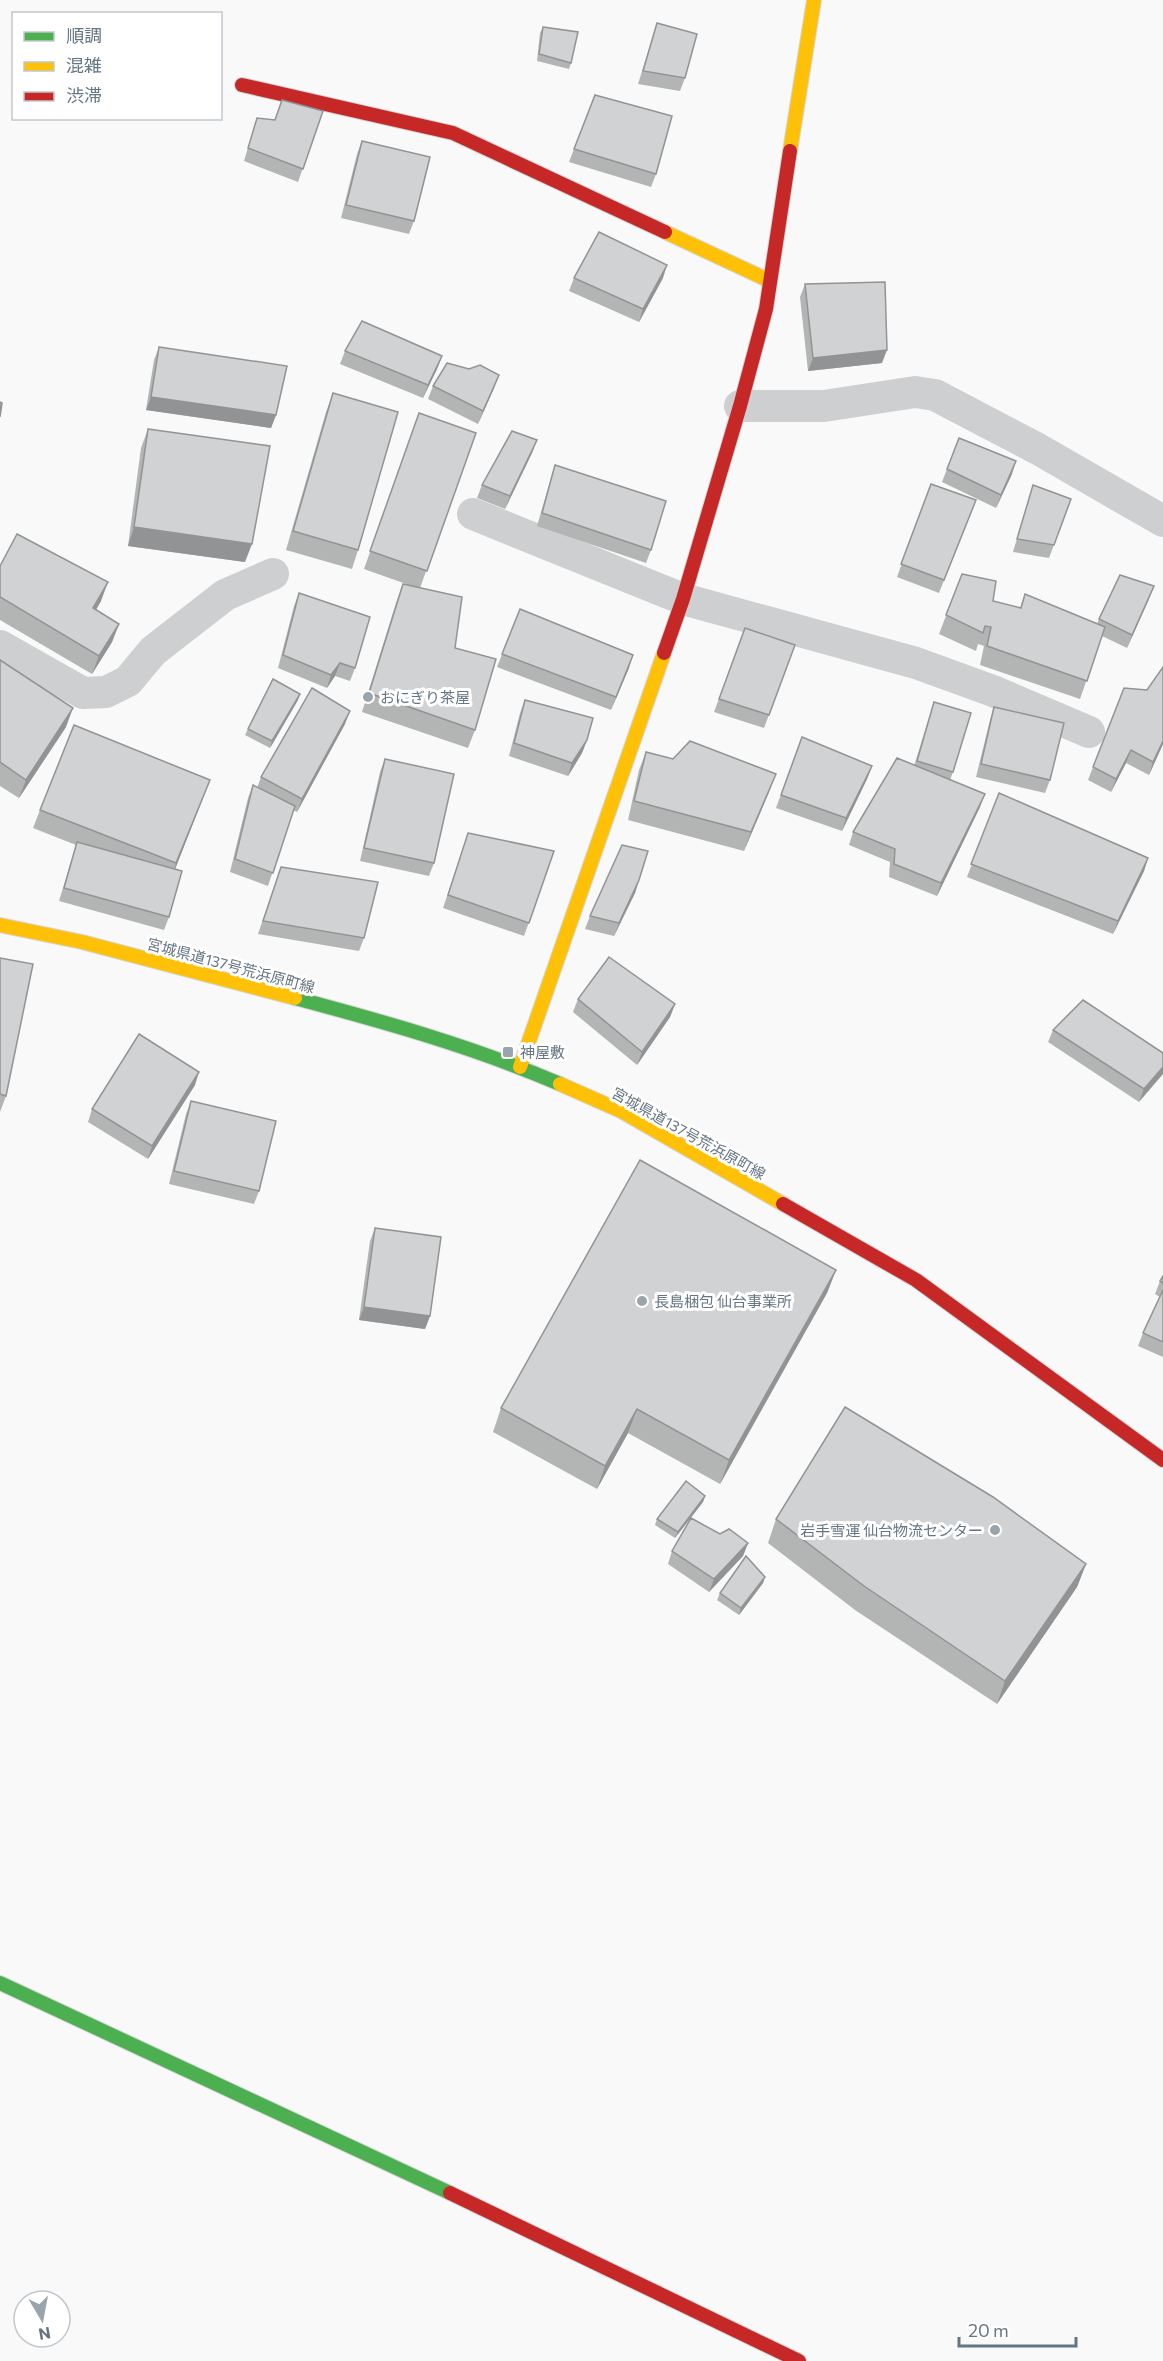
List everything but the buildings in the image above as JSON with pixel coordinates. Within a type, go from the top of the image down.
[{"type":"street","points":[[520,1067],[683,598],[740,406],[766,309],[814,0]]},
{"type":"street","points":[[242,85],[453,133],[770,281]]},
{"type":"street","points":[[740,406],[824,406],[915,392],[935,395],[1038,449],[1163,521]]},
{"type":"street","points":[[473,514],[683,598],[916,663],[993,691],[1089,732]]},
{"type":"street","points":[[0,646],[83,693],[106,692],[128,681],[153,651],[225,595],[273,574]]},
{"type":"street","name":"宮城県道137号荒浜原町線","points":[[0,925],[82,942],[408,1028],[520,1067],[621,1111],[916,1280],[1163,1460]]},
{"type":"street","points":[[0,1983],[464,2199],[799,2361]]},
{"type":"traffic: fast","points":[[295,998],[462,1047],[560,1084]]},
{"type":"traffic: fast","points":[[0,1983],[450,2193]]},
{"type":"traffic: slow","points":[[790,151],[814,0]]},
{"type":"traffic: slow","points":[[665,232],[770,281]]},
{"type":"traffic: slow","points":[[520,1067],[664,653]]},
{"type":"traffic: slow","points":[[0,925],[82,942],[295,998]]},
{"type":"traffic: slow","points":[[560,1084],[621,1111],[783,1204]]},
{"type":"traffic: jam","points":[[242,85],[453,133],[665,232]]},
{"type":"traffic: jam","points":[[664,653],[683,599],[766,309],[790,151]]},
{"type":"traffic: jam","points":[[783,1204],[916,1280],[1163,1460]]},
{"type":"traffic: jam","points":[[450,2193],[799,2361]]},
{"type":"place","name":"おにぎり茶屋","points":[[368,697]]},
{"type":"place","name":"神屋敷","points":[[508,1052]]},
{"type":"place","name":"長島梱包 仙台事業所","points":[[642,1301]]},
{"type":"place","name":"岩手雪運 仙台物流センター","points":[[995,1530]]}]
